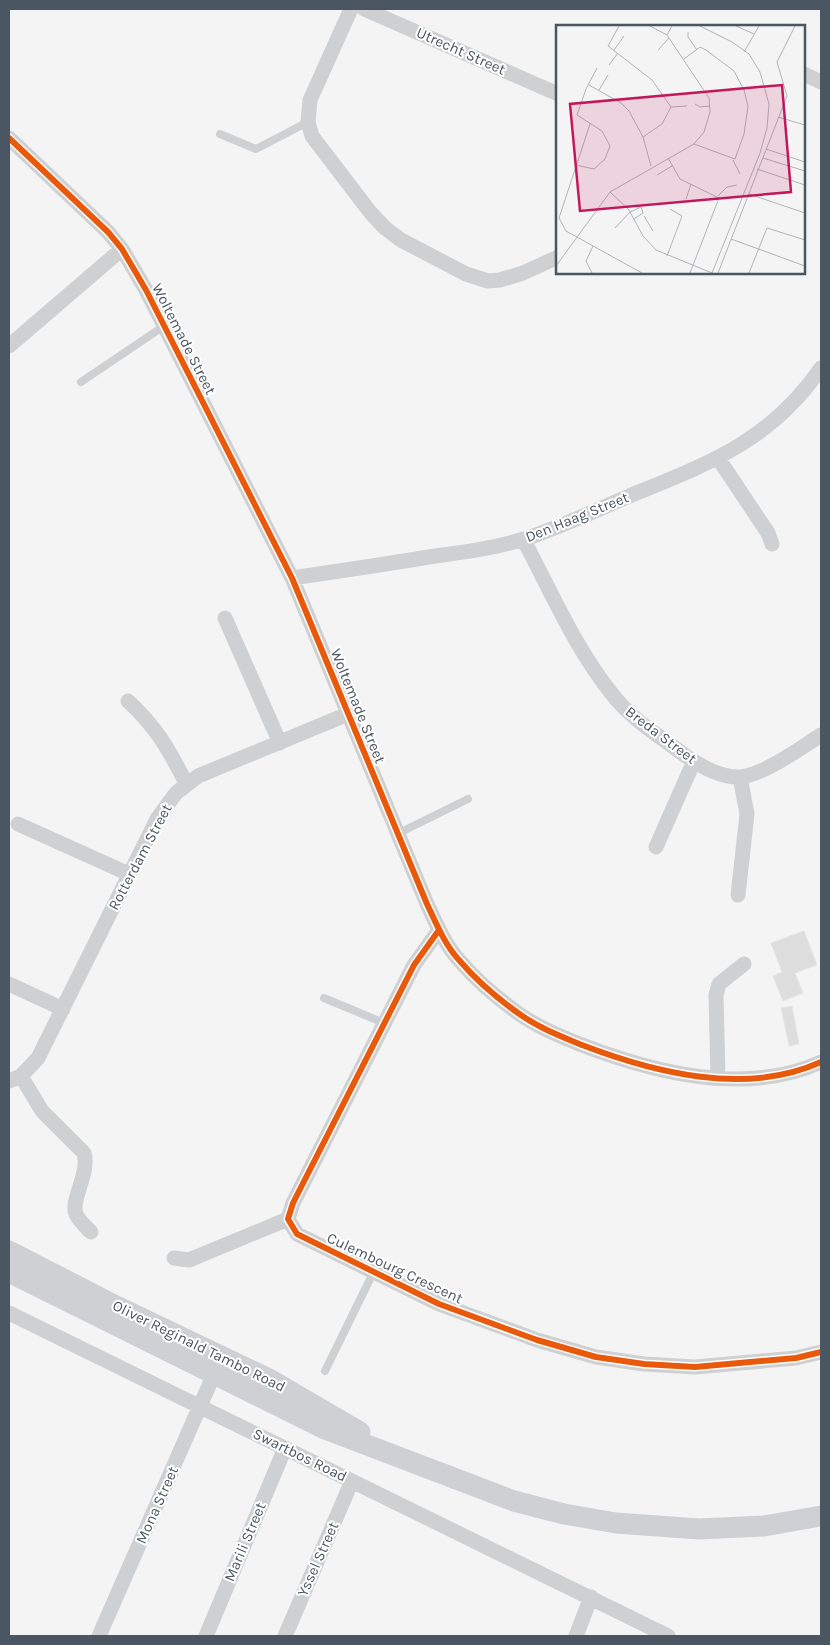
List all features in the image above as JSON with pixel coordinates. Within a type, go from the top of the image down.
[{"type":"main road","name":"Oliver Reginald Tambo Road","points":[[9,1251],[218,1366]]},
{"type":"main road","name":"Oliver Reginald Tambo Road","points":[[9,1272],[218,1366],[272,1380],[351,1426],[385,1450],[514,1501],[564,1514],[616,1523],[699,1529],[764,1526],[821,1516]]},
{"type":"street","points":[[351,9],[310,100],[308,122],[312,136],[370,212],[385,228],[409,245],[466,274],[488,281],[500,280],[523,273],[556,258]]},
{"type":"street","name":"Utrecht Street","points":[[364,9],[556,93]]},
{"type":"street","points":[[805,74],[821,82]]},
{"type":"street","name":"Woltemade Street","points":[[9,138],[108,232],[122,249],[164,326],[292,578],[397,834],[439,930],[457,959],[479,981],[519,1014],[553,1033],[612,1056],[672,1073],[718,1078],[750,1078],[785,1072],[821,1062]]},
{"type":"street","points":[[9,346],[122,249]]},
{"type":"street","name":"Den Haag Street","points":[[292,578],[486,548],[523,539],[718,458],[768,426],[803,394],[821,368]]},
{"type":"street","points":[[718,458],[768,533],[772,544]]},
{"type":"street","name":"Breda Street","points":[[523,539],[580,646],[612,695],[633,716],[694,762],[724,775],[740,776]]},
{"type":"street","points":[[225,618],[280,743]]},
{"type":"street","points":[[128,701],[150,721],[163,739],[186,783]]},
{"type":"street","name":"Rotterdam Street","points":[[15,1078],[38,1058],[166,803],[186,783],[348,714]]},
{"type":"street","points":[[738,895],[747,814],[740,776],[771,764],[821,736]]},
{"type":"street","points":[[656,847],[694,762]]},
{"type":"street","points":[[18,824],[129,874]]},
{"type":"street","points":[[174,1258],[190,1260],[288,1219],[293,1203],[414,965],[439,930]]},
{"type":"street","points":[[718,1078],[717,990],[719,984],[728,975],[744,964]]},
{"type":"street","points":[[9,984],[63,1009]]},
{"type":"street","points":[[15,1078],[42,1111],[84,1153],[84,1174],[74,1208],[78,1218],[91,1232]]},
{"type":"street","name":"Culembourg Crescent","points":[[288,1219],[297,1234],[439,1304],[478,1320],[596,1357],[644,1364],[696,1367],[796,1358],[821,1352]]},
{"type":"street","name":"Swartbos Road","points":[[10,1317],[200,1406],[668,1636]]},
{"type":"street","name":"Mona Street","points":[[99,1636],[218,1366]]},
{"type":"street","name":"Marili Street","points":[[206,1636],[285,1448]]},
{"type":"street","name":"Yssel Street","points":[[284,1636],[352,1481]]},
{"type":"street","points":[[576,1636],[591,1597]]},
{"type":"lane","points":[[220,134],[256,149],[308,122]]},
{"type":"lane","points":[[81,382],[164,326]]},
{"type":"lane","points":[[397,834],[468,799]]},
{"type":"lane","points":[[324,998],[384,1023]]},
{"type":"lane","points":[[325,1371],[373,1273]]},
{"type":"building","points":[[804,931],[817,965],[795,973],[803,993],[783,1001],[773,976],[782,972],[771,943]]},
{"type":"building","points":[[792,1006],[799,1044],[789,1046],[781,1008]]},
{"type":"cycle path","points":[[9,138],[108,232],[122,249],[146,290],[292,578],[437,926],[454,954],[472,975],[518,1013],[549,1031],[610,1055],[670,1072],[701,1077],[762,1078],[792,1072],[821,1062]]},
{"type":"cycle path","points":[[439,930],[414,965],[293,1203],[288,1219],[297,1234],[439,1304],[537,1340],[596,1357],[644,1364],[695,1367],[796,1358],[821,1352]]}]
